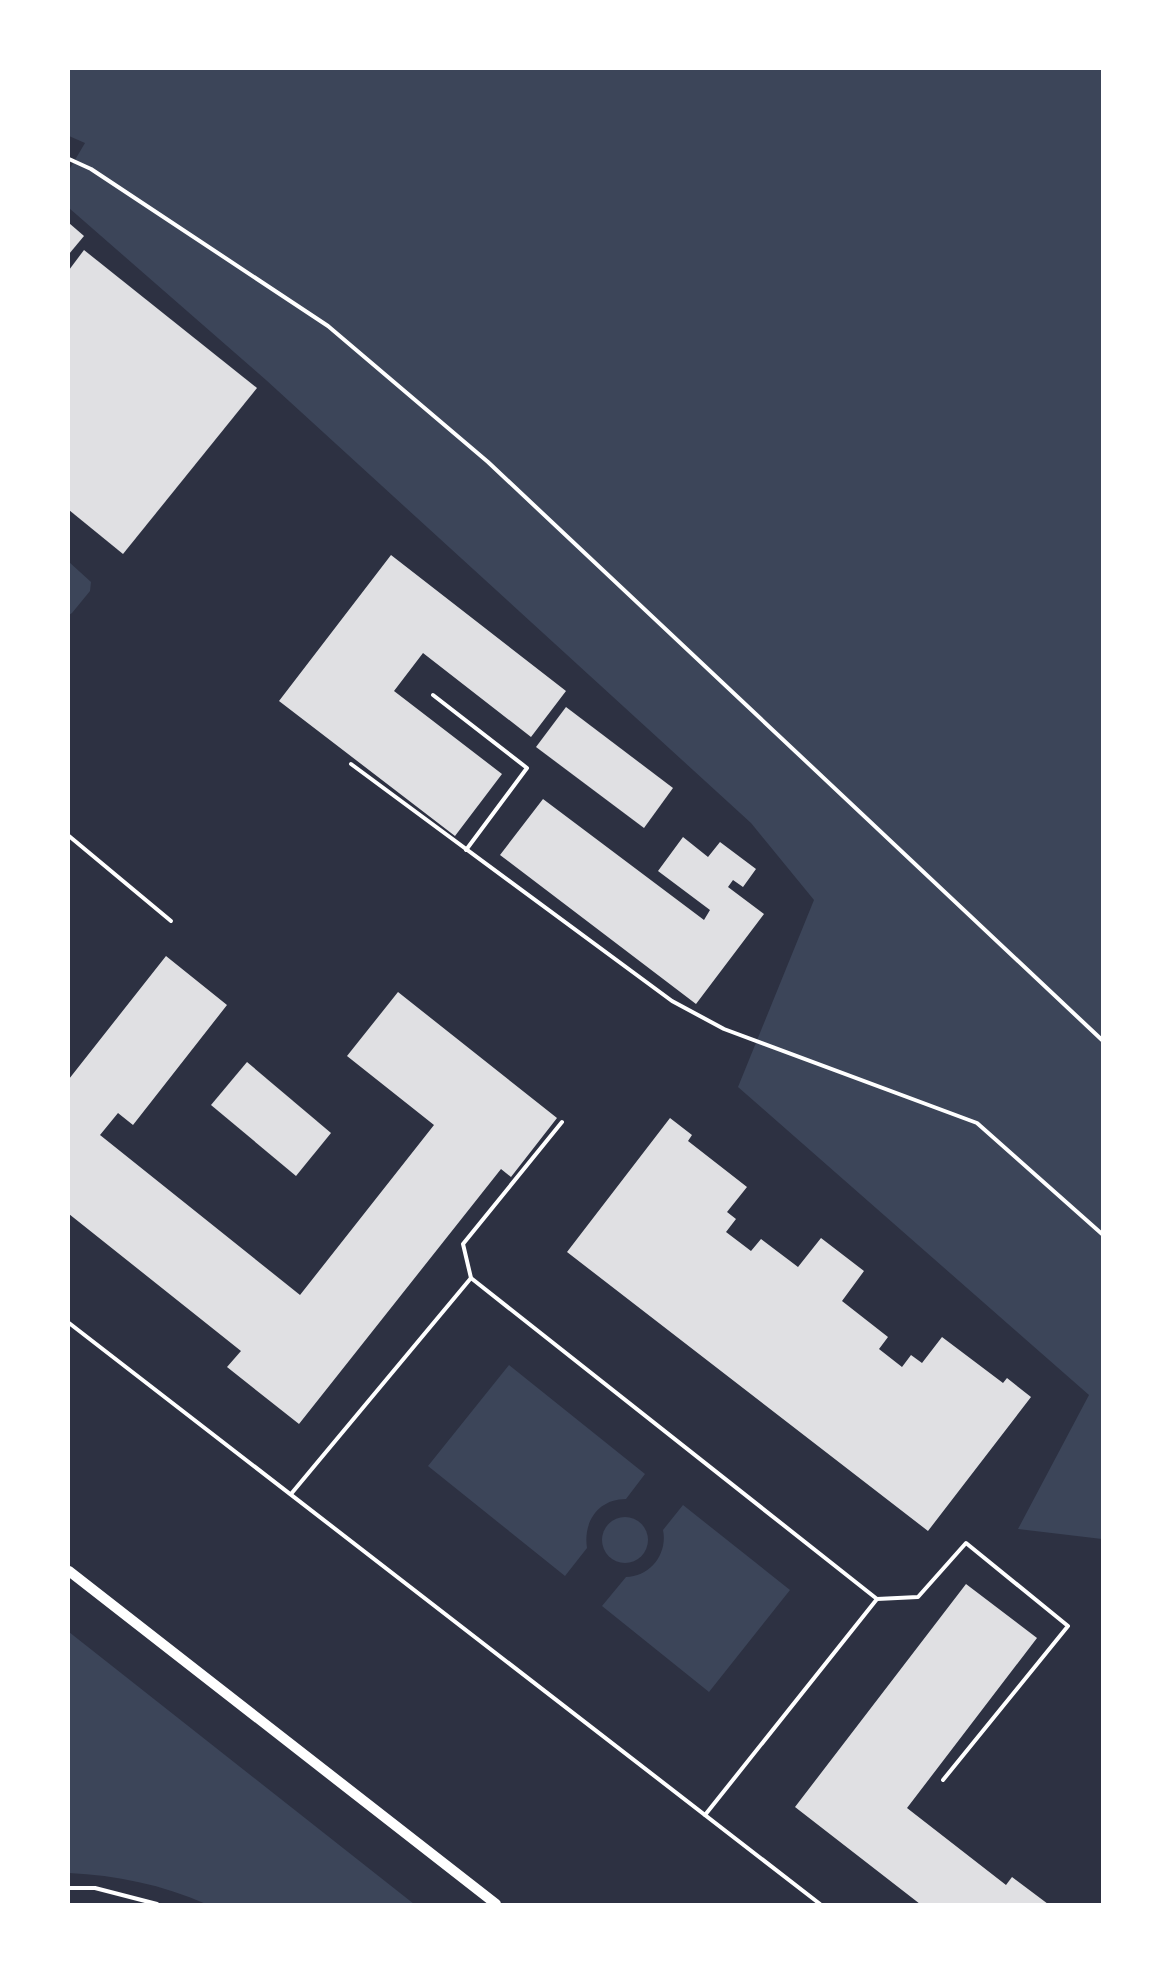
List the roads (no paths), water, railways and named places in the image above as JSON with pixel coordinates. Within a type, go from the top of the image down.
[{"type":"main road","points":[[69,1571],[496,1904]]},
{"type":"lane","points":[[69,159],[91,169],[328,326],[481,456],[1102,1040]]},
{"type":"lane","points":[[433,695],[527,768],[466,850]]},
{"type":"lane","points":[[350,764],[672,1001],[724,1029],[977,1123],[1102,1234]]},
{"type":"lane","points":[[69,836],[171,921]]},
{"type":"lane","points":[[562,1122],[463,1244],[471,1278],[876,1599],[918,1597],[966,1543],[1068,1626],[943,1780]]},
{"type":"lane","points":[[291,1494],[471,1278]]},
{"type":"lane","points":[[69,1323],[820,1904]]},
{"type":"lane","points":[[705,1815],[876,1599]]},
{"type":"lane","points":[[69,1888],[95,1888],[157,1904]]}]
